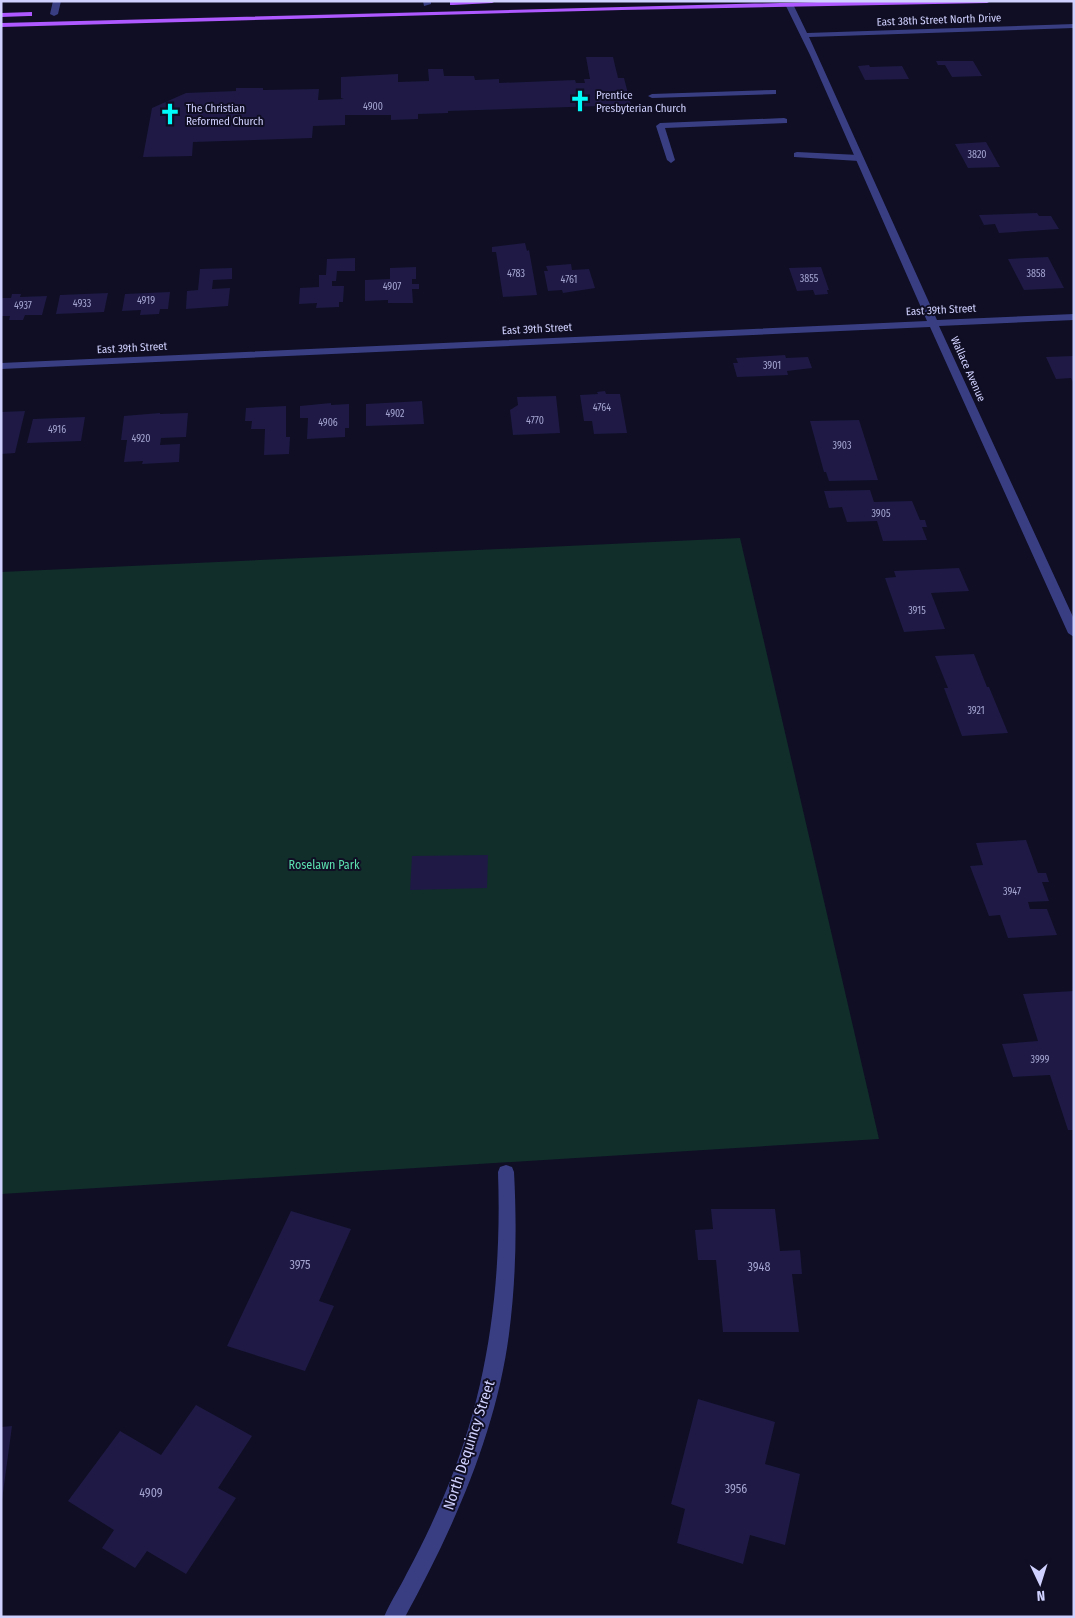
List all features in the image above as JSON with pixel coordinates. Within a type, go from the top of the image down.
[{"type":"main road","points":[[446,3],[492,1]]},
{"type":"main road","points":[[1,25],[622,8],[987,1]]},
{"type":"main road","points":[[418,4],[436,3]]},
{"type":"main road","points":[[1,15],[37,14]]},
{"type":"main road","points":[[46,14],[64,14]]},
{"type":"street","points":[[54,14],[57,1]]},
{"type":"street","name":"Wallace Avenue","points":[[790,6],[805,35],[1074,634]]},
{"type":"street","name":"East 38th Street North Drive","points":[[805,35],[1074,26]]},
{"type":"street","points":[[652,96],[773,92]]},
{"type":"street","points":[[671,160],[660,126],[784,121]]},
{"type":"street","points":[[797,155],[859,158]]},
{"type":"street","name":"East 39th Street","points":[[1,366],[1074,317]]},
{"type":"street","name":"North Dequincy Street","points":[[394,1617],[422,1567],[456,1492],[491,1382],[505,1294],[508,1246],[506,1172]]},
{"type":"green space","name":"Roselawn Park","points":[[740,538],[879,1139],[1,1194],[1,572]]},
{"type":"building","points":[[586,57],[613,57],[618,78],[624,78],[631,105],[448,111],[448,113],[418,114],[418,119],[391,120],[391,115],[345,115],[345,125],[313,126],[312,138],[193,142],[192,156],[143,157],[152,108],[186,93],[236,91],[236,88],[263,88],[263,90],[319,89],[318,100],[344,99],[341,98],[341,77],[398,74],[398,82],[429,81],[428,69],[443,69],[444,76],[474,76],[475,80],[499,79],[499,83],[575,80],[576,83],[585,83],[584,79],[590,79]]},
{"type":"building","points":[[936,61],[973,61],[982,76],[952,77],[945,65],[938,65]]},
{"type":"building","points":[[869,65],[870,67],[902,66],[909,79],[865,80],[858,66]]},
{"type":"building","points":[[986,142],[1000,167],[968,168],[955,144]]},
{"type":"building","points":[[1037,213],[1039,216],[1051,216],[1059,229],[999,233],[995,224],[984,225],[979,215]]},
{"type":"building","points":[[525,243],[527,251],[529,250],[537,295],[503,297],[496,252],[492,252],[492,247]]},
{"type":"building","points":[[1048,257],[1064,288],[1024,290],[1008,259]]},
{"type":"building","points":[[355,258],[355,271],[337,271],[336,281],[332,281],[332,286],[344,286],[343,302],[339,302],[339,307],[316,308],[317,303],[299,304],[300,288],[319,287],[319,275],[326,275],[327,259]]},
{"type":"building","points":[[571,264],[572,270],[589,269],[595,288],[563,293],[562,290],[548,291],[544,271],[548,271],[546,266]]},
{"type":"building","points":[[416,267],[416,279],[412,279],[412,284],[419,284],[419,289],[412,289],[413,303],[388,303],[388,300],[365,301],[365,280],[390,279],[390,268]]},
{"type":"building","points":[[821,267],[829,290],[827,290],[828,294],[815,295],[813,290],[797,291],[789,268]]},
{"type":"building","points":[[232,268],[232,279],[213,280],[212,289],[230,288],[228,306],[186,309],[187,291],[198,290],[200,269]]},
{"type":"building","points":[[170,292],[168,309],[160,309],[159,314],[140,315],[141,310],[122,311],[125,294]]},
{"type":"building","points":[[108,293],[104,312],[56,314],[60,295]]},
{"type":"building","points":[[12,294],[21,294],[20,297],[47,296],[42,315],[25,315],[23,320],[9,320],[10,316],[1,316],[1,298],[11,298]]},
{"type":"building","points":[[785,355],[786,358],[808,357],[812,368],[787,371],[788,375],[737,377],[733,363],[738,363],[736,358]]},
{"type":"building","points":[[1074,356],[1074,384],[1071,378],[1056,379],[1046,357]]},
{"type":"building","points":[[605,391],[606,394],[620,394],[627,433],[594,434],[592,421],[584,421],[580,395],[598,394],[597,392]]},
{"type":"building","points":[[556,396],[560,433],[513,435],[510,410],[518,405],[517,397]]},
{"type":"building","points":[[422,401],[424,424],[366,426],[366,404]]},
{"type":"building","points":[[331,403],[331,405],[349,404],[349,428],[345,428],[345,437],[307,439],[308,418],[300,418],[300,406]]},
{"type":"building","points":[[286,406],[286,437],[290,437],[289,454],[264,455],[265,429],[251,429],[252,421],[245,421],[246,408]]},
{"type":"building","points":[[25,411],[15,453],[1,454],[1,412]]},
{"type":"building","points":[[188,413],[186,437],[161,438],[160,445],[180,444],[179,462],[142,464],[143,461],[124,462],[127,440],[121,440],[124,416]]},
{"type":"building","points":[[85,417],[81,441],[27,443],[33,419]]},
{"type":"building","points":[[859,420],[878,480],[829,481],[826,472],[824,472],[810,421]]},
{"type":"building","points":[[870,490],[874,502],[912,501],[920,520],[925,520],[927,527],[922,527],[927,540],[883,541],[877,521],[847,522],[842,507],[829,508],[824,491]]},
{"type":"building","points":[[959,568],[969,591],[931,593],[945,629],[904,632],[885,578],[896,577],[894,571]]},
{"type":"building","points":[[974,654],[1008,733],[962,736],[944,688],[948,688],[935,656]]},
{"type":"building","points":[[1026,840],[1038,873],[1046,873],[1049,882],[1042,882],[1049,901],[1028,902],[1030,909],[1047,909],[1057,935],[1008,938],[1000,915],[989,916],[970,866],[983,865],[976,843]]},
{"type":"building","points":[[488,855],[487,888],[410,890],[412,856]]},
{"type":"building","points":[[1074,991],[1074,1130],[1068,1130],[1050,1075],[1013,1077],[1002,1044],[1038,1041],[1023,994]]},
{"type":"building","points":[[711,1209],[775,1209],[780,1251],[800,1250],[802,1274],[792,1274],[799,1332],[723,1332],[716,1260],[698,1260],[695,1230],[713,1229]]},
{"type":"building","points":[[291,1211],[351,1229],[319,1301],[334,1306],[305,1371],[227,1346]]},
{"type":"building","points":[[698,1399],[775,1422],[765,1464],[800,1474],[785,1545],[750,1535],[743,1564],[677,1543],[685,1509],[671,1504]]},
{"type":"building","points":[[196,1405],[252,1436],[218,1488],[236,1498],[186,1574],[147,1551],[135,1568],[102,1548],[114,1530],[68,1501],[120,1431],[161,1455]]},
{"type":"building","points":[[12,1426],[2,1500],[1,1500],[1,1427]]},
{"type":"place","name":"Prentice Presbyterian Church","points":[[580,101]]},
{"type":"place","name":"The Christian Reformed Church","points":[[170,114]]}]
